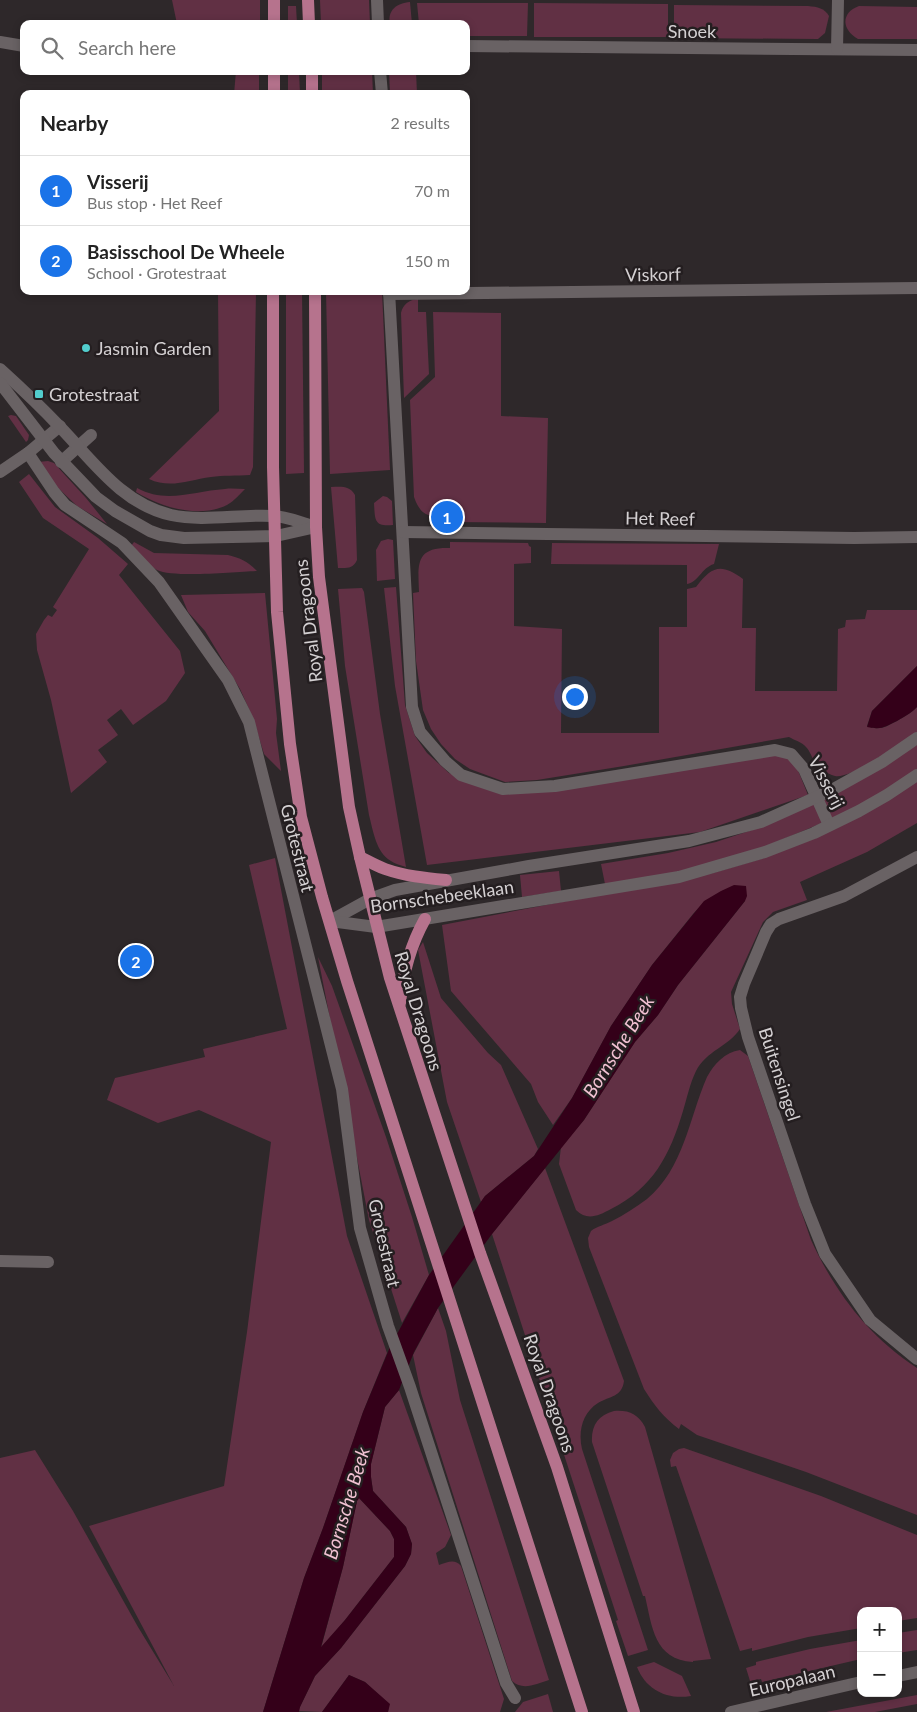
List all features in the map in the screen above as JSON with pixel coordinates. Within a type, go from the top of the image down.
[{"type":"main road","points":[[274,0],[274,20]]},
{"type":"main road","points":[[308,0],[309,20]]},
{"type":"main road","points":[[274,75],[274,90]]},
{"type":"main road","points":[[312,75],[312,90]]},
{"type":"main road","name":"Royal Dragoons","points":[[274,295],[273,467],[277,612],[290,744],[302,817],[347,982],[450,1297],[582,1712]]},
{"type":"main road","name":"Royal Dragoons","points":[[314,295],[316,527],[321,595],[346,788],[360,857],[376,927],[400,1010],[480,1253],[557,1467],[634,1712]]},
{"type":"main road","points":[[360,857],[398,873],[415,877],[446,880]]},
{"type":"main road","points":[[400,1010],[402,980],[409,951],[425,919]]},
{"type":"street","points":[[377,0],[378,20]]},
{"type":"street","points":[[838,0],[838,49]]},
{"type":"street","points":[[0,42],[20,45]]},
{"type":"street","name":"Snoek","points":[[470,46],[917,50]]},
{"type":"street","points":[[380,75],[382,90]]},
{"type":"street","name":"Viskorf","points":[[470,291],[917,288]]},
{"type":"street","name":"Visserij","points":[[389,295],[403,532],[409,679],[412,708],[420,732],[445,761],[461,775],[503,789],[556,786],[775,750],[791,754],[804,769],[829,825]]},
{"type":"street","points":[[0,370],[32,398],[119,488],[140,504],[154,511],[189,518],[275,516],[316,527]]},
{"type":"street","points":[[0,383],[61,462],[96,497],[133,522],[161,535],[184,538],[276,536],[316,527]]},
{"type":"street","points":[[0,472],[28,453],[60,426]]},
{"type":"street","points":[[61,462],[91,435]]},
{"type":"street","name":"Grotestraat","points":[[28,453],[65,505],[122,543],[159,582],[228,680],[249,722],[342,1089],[360,1228],[388,1326],[410,1387],[506,1683],[516,1698]]},
{"type":"street","name":"Het Reef","points":[[403,532],[854,538],[917,537]]},
{"type":"street","name":"Bornschebeeklaan","points":[[330,921],[370,899],[395,890],[689,841],[760,822],[817,797],[882,762],[917,738]]},
{"type":"street","name":"Bornschebeeklaan","points":[[330,921],[376,927],[678,877],[765,852],[829,825],[880,799],[917,775]]},
{"type":"street","name":"Buitensingel","points":[[917,857],[844,896],[779,919],[771,924],[762,941],[740,997],[748,1037],[805,1204],[825,1254],[870,1320],[917,1359]]},
{"type":"street","points":[[0,1261],[48,1262]]},
{"type":"street","points":[[902,1675],[917,1672]]},
{"type":"street","name":"Europalaan","points":[[731,1712],[857,1683]]},
{"type":"shaded area","points":[[172,0],[260,0],[260,20],[176,20]]},
{"type":"shaded area","points":[[320,0],[369,0],[370,20],[321,20]]},
{"type":"shaded area","points":[[410,2],[412,20],[389,20],[394,8]]},
{"type":"shaded area","points":[[417,3],[528,3],[527,36],[470,36],[470,20],[419,20]]},
{"type":"shaded area","points":[[534,3],[668,4],[668,37],[534,37]]},
{"type":"shaded area","points":[[674,5],[808,6],[820,8],[829,16],[825,33],[818,39],[674,38]]},
{"type":"shaded area","points":[[288,6],[296,6],[297,20],[288,20]]},
{"type":"shaded area","points":[[859,6],[917,7],[917,39],[858,39],[849,31],[845,22],[849,13]]},
{"type":"shaded area","points":[[236,75],[259,75],[259,90],[234,90]]},
{"type":"shaded area","points":[[288,75],[299,75],[300,90],[288,90]]},
{"type":"shaded area","points":[[322,75],[372,75],[373,90],[322,90]]},
{"type":"shaded area","points":[[389,75],[416,75],[417,90],[390,90]]},
{"type":"shaded area","points":[[218,295],[256,295],[253,467],[250,475],[216,476],[172,484],[149,479],[219,411]]},
{"type":"shaded area","points":[[286,295],[302,295],[304,473],[286,474]]},
{"type":"shaded area","points":[[326,295],[382,295],[390,470],[330,474]]},
{"type":"shaded area","points":[[418,299],[418,312],[426,312],[429,374],[404,398],[401,313],[407,303]]},
{"type":"shaded area","points":[[433,312],[501,313],[501,416],[548,418],[546,523],[451,522],[451,516],[428,515],[417,504],[414,497],[410,400],[435,377]]},
{"type":"shaded area","points":[[8,416],[16,416],[29,435],[26,442]]},
{"type":"shaded area","points":[[48,461],[54,463],[107,524],[77,506],[55,485],[38,462]]},
{"type":"shaded area","points":[[29,474],[55,507],[98,538],[128,564],[119,575],[180,651],[185,673],[166,701],[133,725],[121,709],[107,720],[118,735],[98,750],[107,762],[71,793],[51,700],[37,650],[36,634],[48,615],[52,617],[57,610],[53,607],[89,549],[43,518],[19,482]]},
{"type":"shaded area","points":[[331,487],[347,488],[355,495],[357,560],[354,565],[349,567],[338,568]]},
{"type":"shaded area","points":[[137,488],[148,493],[169,496],[214,490],[245,489],[227,505],[216,509],[192,511],[157,502],[136,492]]},
{"type":"shaded area","points":[[383,496],[392,501],[393,525],[382,525],[375,518],[374,503]]},
{"type":"shaded area","points":[[393,540],[395,579],[377,581],[376,550],[381,541]]},
{"type":"shaded area","points":[[134,542],[154,553],[228,555],[244,561],[257,571],[205,574],[165,572],[153,568],[146,562],[131,546]]},
{"type":"shaded area","points":[[450,542],[528,543],[531,547],[531,563],[514,564],[514,626],[562,629],[561,733],[659,733],[659,627],[687,627],[687,589],[696,587],[707,575],[717,569],[729,571],[743,579],[742,628],[756,628],[755,691],[837,691],[838,629],[845,627],[846,620],[865,619],[867,610],[917,610],[917,666],[872,711],[867,726],[876,728],[886,727],[917,707],[917,732],[877,759],[853,772],[835,776],[821,769],[804,745],[789,737],[537,780],[505,782],[470,769],[455,759],[441,744],[431,729],[423,710],[416,661],[413,593],[419,592],[418,573],[421,559],[430,551],[439,548],[450,548]]},
{"type":"shaded area","points":[[552,543],[719,544],[714,564],[694,581],[687,584],[687,565],[551,564]]},
{"type":"shaded area","points":[[396,587],[405,705],[415,736],[427,753],[449,773],[505,791],[770,755],[793,758],[808,795],[700,832],[427,865],[395,686],[384,588]]},
{"type":"shaded area","points":[[362,588],[380,714],[406,867],[394,863],[382,853],[374,834],[369,815],[345,666],[338,589]]},
{"type":"shaded area","points":[[265,593],[277,719],[276,733],[281,771],[264,754],[253,718],[240,689],[205,631],[188,612],[181,595]]},
{"type":"shaded area","points":[[917,745],[917,769],[882,793],[834,818],[762,848],[723,861],[663,875],[605,884],[601,864],[668,853],[716,842],[767,825]]},
{"type":"shaded area","points":[[917,781],[917,823],[867,852],[800,882],[807,900],[773,912],[763,922],[731,992],[732,1004],[740,1029],[730,1040],[711,1053],[700,1064],[690,1086],[672,1142],[658,1169],[626,1201],[602,1214],[588,1216],[576,1210],[559,1164],[561,1147],[584,1120],[635,1042],[658,1015],[678,985],[745,901],[711,898],[704,902],[693,914],[652,965],[611,1026],[572,1098],[553,1125],[538,1102],[531,1084],[451,991],[442,925],[713,873],[764,858]]},
{"type":"shaded area","points":[[275,858],[347,1236],[387,1353],[363,1412],[304,1578],[263,1712],[0,1712],[0,1458],[35,1450],[73,1511],[138,1627],[174,1686],[89,1526],[224,1486],[247,1332],[271,1142],[199,1110],[158,1123],[107,1100],[115,1078],[205,1057],[203,1049],[287,1029],[249,865]]},
{"type":"shaded area","points":[[559,871],[561,891],[522,897],[520,875]]},
{"type":"shaded area","points":[[423,942],[441,998],[488,1053],[501,1065],[538,1149],[534,1156],[485,1196],[481,1202],[447,1102],[418,950]]},
{"type":"shaded area","points":[[318,957],[332,986],[386,1137],[429,1275],[402,1323],[369,1220]]},
{"type":"shaded area","points":[[740,1050],[748,1056],[811,1240],[820,1259],[842,1295],[868,1327],[883,1342],[917,1368],[917,1515],[806,1472],[697,1435],[681,1424],[679,1429],[674,1425],[660,1411],[644,1389],[589,1247],[588,1238],[591,1231],[630,1211],[647,1199],[659,1187],[669,1173],[684,1142],[707,1077],[717,1063],[725,1056]]},
{"type":"shaded area","points":[[545,1168],[624,1381],[618,1393],[598,1403],[588,1412],[582,1423],[581,1443],[648,1650],[628,1656],[616,1621],[618,1620],[492,1234]]},
{"type":"shaded area","points":[[438,1308],[446,1331],[460,1400],[549,1680],[534,1685],[521,1686],[512,1681],[421,1393],[413,1355]]},
{"type":"shaded area","points":[[399,1390],[451,1535],[445,1547],[436,1553],[439,1565],[456,1562],[461,1566],[504,1699],[500,1712],[388,1712],[389,1704],[365,1682],[349,1675],[322,1712],[298,1711],[315,1676],[341,1648],[405,1566],[411,1554],[412,1544],[406,1527],[373,1491],[371,1477],[371,1464],[385,1407]]},
{"type":"shaded area","points":[[614,1411],[624,1411],[636,1416],[645,1427],[711,1659],[693,1662],[680,1660],[670,1655],[657,1640],[653,1630],[645,1596],[643,1596],[592,1442],[594,1426],[604,1415]]},
{"type":"shaded area","points":[[684,1448],[821,1496],[917,1535],[917,1618],[902,1620],[902,1607],[857,1607],[857,1629],[808,1637],[752,1651],[752,1648],[740,1651],[676,1466],[671,1467],[670,1460],[673,1453]]},
{"type":"shaded area","points":[[359,1498],[390,1531],[394,1539],[394,1557],[321,1648],[343,1567]]},
{"type":"shaded area","points":[[917,1630],[917,1650],[902,1652],[902,1632]]},
{"type":"shaded area","points":[[857,1641],[857,1660],[762,1682],[761,1679],[750,1681],[746,1668],[756,1665],[756,1662],[810,1649]]},
{"type":"shaded area","points":[[654,1662],[682,1676],[691,1696],[666,1695],[658,1692],[646,1682],[637,1667]]},
{"type":"shaded area","points":[[548,1694],[553,1712],[515,1712],[523,1702]]},
{"type":"shaded area","points":[[917,1695],[917,1704],[875,1712],[826,1712]]},
{"type":"water","points":[[917,666],[917,707],[907,715],[886,726],[880,728],[867,727],[872,711]]},
{"type":"water","name":"Bornsche Beek","points":[[734,885],[746,886],[747,896],[678,985],[658,1015],[635,1042],[584,1120],[492,1234],[438,1308],[414,1352],[399,1390],[385,1407],[371,1464],[371,1477],[373,1491],[406,1527],[412,1544],[411,1554],[405,1566],[341,1648],[315,1676],[299,1712],[263,1712],[304,1578],[363,1412],[390,1347],[429,1275],[485,1196],[534,1156],[572,1098],[611,1026],[652,965],[704,901]],"holes":[[[359,1498],[390,1531],[394,1539],[394,1557],[345,1620],[321,1647],[343,1567]]]},
{"type":"water","points":[[349,1675],[365,1682],[390,1704],[388,1712],[322,1712]]},
{"type":"place","name":"Jasmin Garden","points":[[86,348]]},
{"type":"place","name":"Grotestraat","points":[[39,394]]},
{"type":"place","name":"Visserij","points":[[447,517]]},
{"type":"place","name":"Basisschool De Wheele","points":[[136,961]]}]
